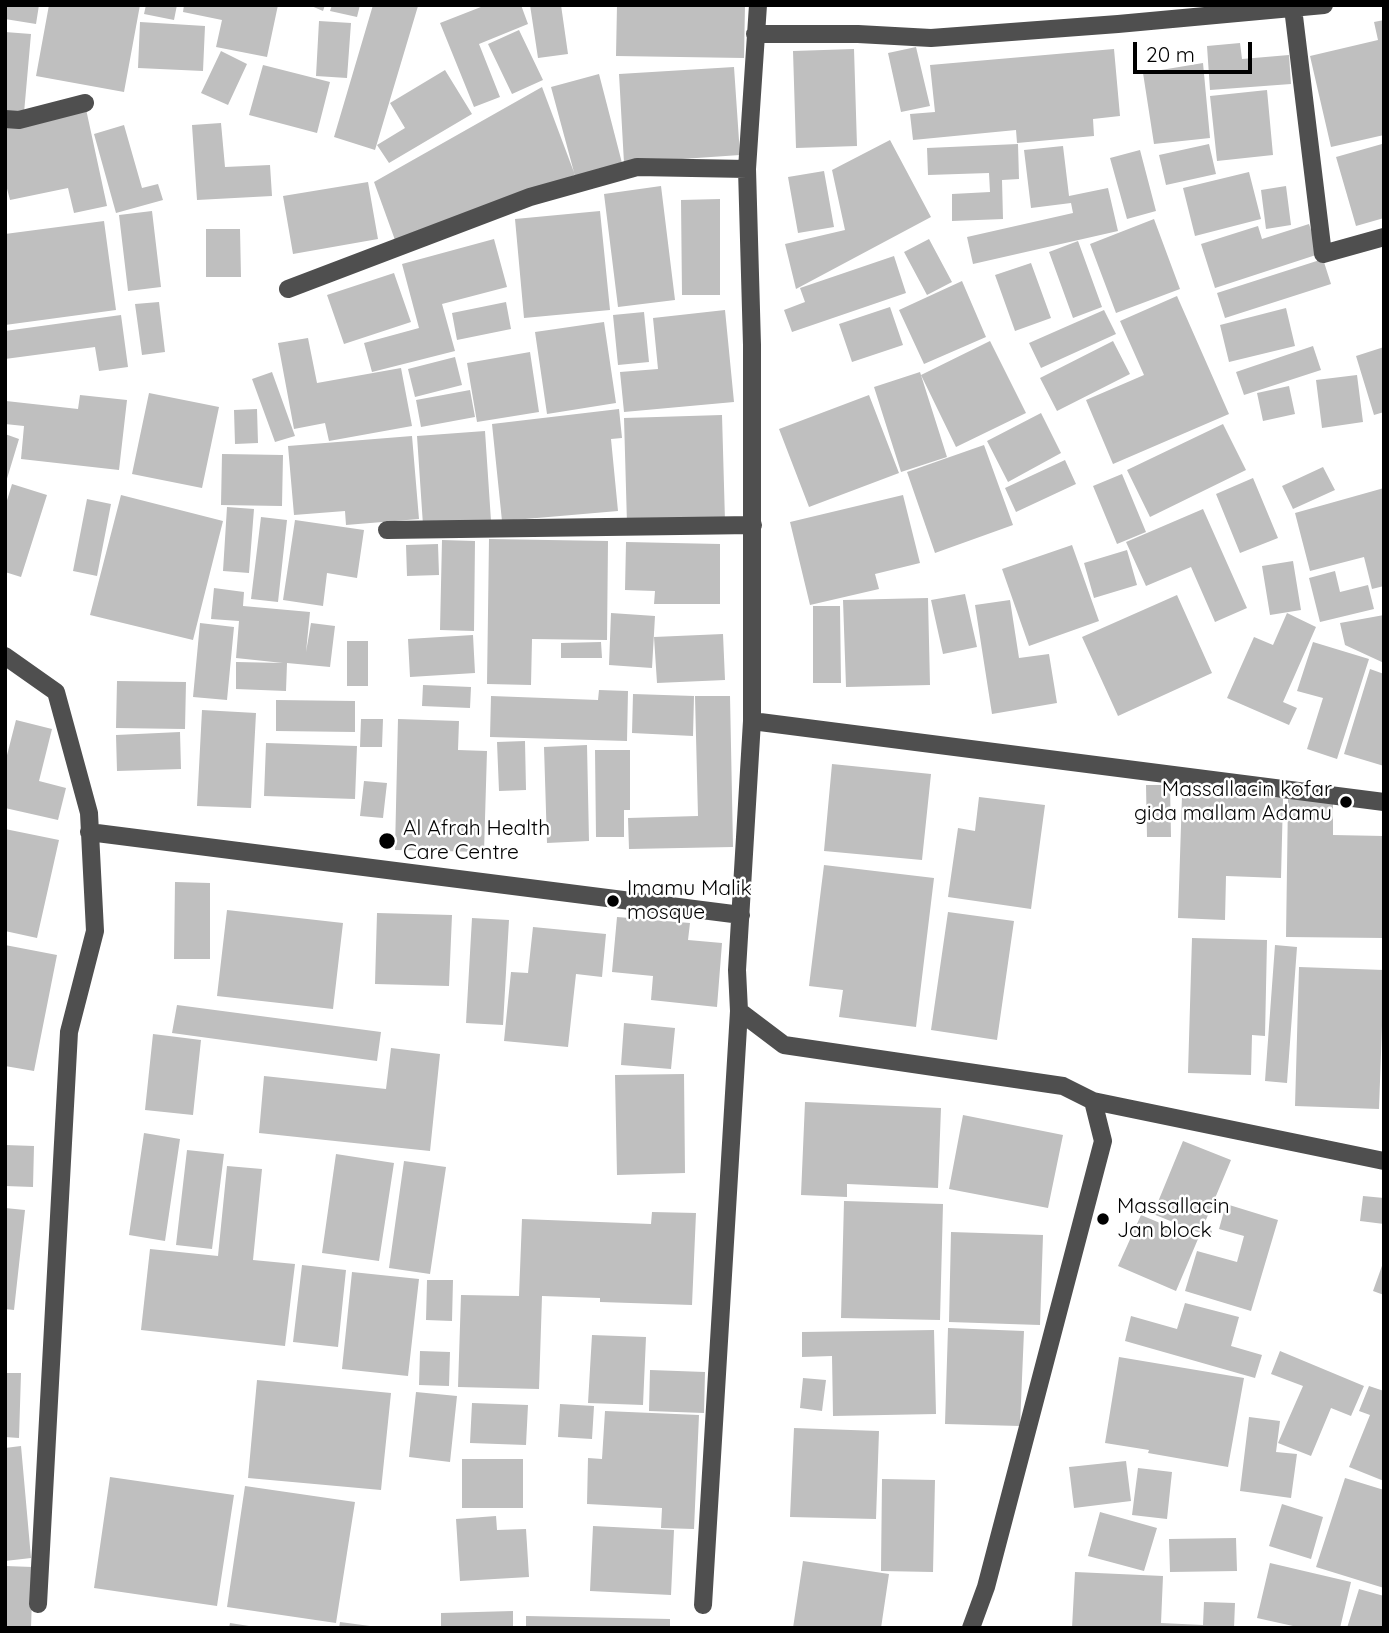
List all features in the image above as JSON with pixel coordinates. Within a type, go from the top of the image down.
[{"type":"street","points":[[704,1605],[739,1011],[737,970],[752,721],[752,345],[747,169],[758,5]]},
{"type":"street","points":[[755,34],[858,34],[932,38],[1324,5]]},
{"type":"street","points":[[1293,8],[1323,254],[1384,237]]},
{"type":"street","points":[[5,119],[19,120],[85,103]]},
{"type":"street","points":[[288,289],[530,197],[638,167],[747,169]]},
{"type":"street","points":[[387,530],[753,525]]},
{"type":"street","points":[[5,656],[56,692],[89,813],[95,931],[69,1032],[38,1604]]},
{"type":"street","points":[[752,721],[1384,802]]},
{"type":"street","points":[[89,832],[741,915]]},
{"type":"street","points":[[739,1011],[785,1045],[1063,1086],[1093,1101],[1384,1161]]},
{"type":"street","points":[[971,1628],[989,1574],[1103,1140],[1093,1101]]},
{"type":"building","points":[[5,5],[39,5],[36,24],[5,19]]},
{"type":"building","points":[[49,5],[140,5],[124,92],[36,76]]},
{"type":"building","points":[[146,5],[177,5],[174,20],[144,14]]},
{"type":"building","points":[[184,5],[278,5],[267,57],[216,47],[222,20],[183,12]]},
{"type":"building","points":[[309,5],[325,5],[323,11]]},
{"type":"building","points":[[332,5],[360,5],[357,17],[330,11]]},
{"type":"building","points":[[373,5],[418,6],[375,150],[334,137]]},
{"type":"building","points":[[486,5],[521,5],[528,24],[479,44],[500,97],[474,107],[440,23]]},
{"type":"building","points":[[530,5],[561,5],[568,54],[538,58]]},
{"type":"building","points":[[617,5],[745,5],[744,58],[616,56]]},
{"type":"building","points":[[1384,20],[1384,135],[1331,147],[1310,56],[1378,40],[1374,22]]},
{"type":"building","points":[[319,21],[351,23],[347,78],[316,76]]},
{"type":"building","points":[[140,22],[205,26],[203,71],[138,68]]},
{"type":"building","points":[[519,30],[543,80],[512,94],[488,44]]},
{"type":"building","points":[[5,32],[31,34],[24,113],[5,112]]},
{"type":"building","points":[[1240,43],[1242,59],[1289,55],[1291,84],[1210,90],[1207,46]]},
{"type":"building","points":[[916,47],[930,106],[901,112],[888,53]]},
{"type":"building","points":[[854,49],[857,146],[796,148],[793,51]]},
{"type":"building","points":[[1114,49],[1120,116],[1093,119],[1094,136],[1017,143],[1016,130],[913,140],[910,114],[935,112],[930,65]]},
{"type":"building","points":[[221,51],[247,64],[228,105],[201,93]]},
{"type":"building","points":[[1203,63],[1210,138],[1154,144],[1143,73]]},
{"type":"building","points":[[263,65],[330,82],[317,133],[249,115]]},
{"type":"building","points":[[734,67],[740,155],[624,163],[619,74]]},
{"type":"building","points":[[445,70],[472,114],[389,163],[377,145],[405,128],[390,103]]},
{"type":"building","points":[[599,74],[622,163],[575,176],[551,87]]},
{"type":"building","points":[[542,87],[575,175],[395,240],[374,182]]},
{"type":"building","points":[[1267,90],[1273,155],[1217,161],[1210,96]]},
{"type":"building","points":[[86,109],[107,206],[74,213],[68,188],[10,200],[5,181],[5,126]]},
{"type":"building","points":[[221,123],[225,167],[270,165],[272,196],[197,200],[192,125]]},
{"type":"building","points":[[124,125],[142,188],[158,184],[163,200],[116,213],[94,134]]},
{"type":"building","points":[[890,140],[931,217],[796,289],[785,244],[845,230],[832,170]]},
{"type":"building","points":[[1018,144],[1019,179],[1002,180],[1003,219],[952,221],[952,194],[990,192],[989,173],[928,175],[927,148]]},
{"type":"building","points":[[1209,144],[1216,174],[1166,185],[1159,155]]},
{"type":"building","points":[[1382,144],[1384,218],[1356,226],[1336,157]]},
{"type":"building","points":[[1063,146],[1069,196],[1108,188],[1118,231],[973,264],[967,237],[1073,213],[1071,203],[1031,208],[1024,150]]},
{"type":"building","points":[[1140,150],[1156,211],[1127,219],[1110,158]]},
{"type":"building","points":[[824,171],[834,227],[798,233],[788,177]]},
{"type":"building","points":[[1249,172],[1261,219],[1195,236],[1183,188]]},
{"type":"building","points":[[368,182],[378,239],[293,254],[283,196]]},
{"type":"building","points":[[661,186],[675,300],[618,307],[604,194]]},
{"type":"building","points":[[1286,186],[1291,225],[1266,229],[1261,190]]},
{"type":"building","points":[[720,199],[720,295],[682,295],[681,200]]},
{"type":"building","points":[[152,211],[161,287],[128,291],[119,215]]},
{"type":"building","points":[[600,211],[610,310],[524,318],[515,219]]},
{"type":"building","points":[[1154,219],[1180,289],[1116,313],[1090,244]]},
{"type":"building","points":[[104,221],[116,310],[5,325],[5,234]]},
{"type":"building","points":[[1309,224],[1319,254],[1215,288],[1201,244],[1258,226],[1262,239]]},
{"type":"building","points":[[206,229],[240,229],[241,277],[206,277]]},
{"type":"building","points":[[494,239],[507,287],[442,304],[455,351],[372,372],[364,343],[419,328],[402,264]]},
{"type":"building","points":[[929,239],[952,282],[927,295],[904,252]]},
{"type":"building","points":[[1078,241],[1102,307],[1073,318],[1049,252]]},
{"type":"building","points":[[894,256],[906,293],[792,332],[784,310],[805,302],[800,288]]},
{"type":"building","points":[[1323,259],[1331,284],[1225,318],[1217,293]]},
{"type":"building","points":[[1031,263],[1051,318],[1015,331],[995,275]]},
{"type":"building","points":[[394,273],[411,322],[344,344],[327,295]]},
{"type":"building","points":[[962,281],[986,337],[924,364],[899,310]]},
{"type":"building","points":[[1177,296],[1229,414],[1113,464],[1086,400],[1144,375],[1120,321]]},
{"type":"building","points":[[159,302],[165,352],[142,355],[135,304]]},
{"type":"building","points":[[506,302],[511,329],[457,340],[452,313]]},
{"type":"building","points":[[890,307],[903,345],[852,362],[839,324]]},
{"type":"building","points":[[1286,308],[1295,346],[1229,362],[1220,325]]},
{"type":"building","points":[[725,310],[734,402],[624,412],[620,372],[658,369],[653,318]]},
{"type":"building","points":[[1104,310],[1116,334],[1041,368],[1029,343]]},
{"type":"building","points":[[644,312],[649,362],[618,365],[613,315]]},
{"type":"building","points":[[121,315],[128,367],[99,371],[95,347],[5,359],[5,331]]},
{"type":"building","points":[[604,322],[616,403],[547,414],[535,332]]},
{"type":"building","points":[[308,338],[317,383],[401,368],[412,426],[329,441],[325,423],[294,429],[278,343]]},
{"type":"building","points":[[990,341],[1026,413],[956,447],[921,375]]},
{"type":"building","points":[[1113,341],[1130,374],[1057,411],[1040,378]]},
{"type":"building","points":[[1313,346],[1321,370],[1244,395],[1236,372]]},
{"type":"building","points":[[1384,347],[1384,412],[1374,415],[1356,356]]},
{"type":"building","points":[[530,352],[539,412],[477,422],[467,363]]},
{"type":"building","points":[[455,357],[462,385],[415,397],[408,369]]},
{"type":"building","points":[[272,372],[295,436],[275,442],[252,379]]},
{"type":"building","points":[[920,372],[947,457],[901,472],[874,387]]},
{"type":"building","points":[[1357,375],[1363,422],[1322,428],[1316,380]]},
{"type":"building","points":[[1289,386],[1295,414],[1263,421],[1257,393]]},
{"type":"building","points":[[470,390],[475,417],[421,427],[416,400]]},
{"type":"building","points":[[149,393],[219,407],[202,488],[132,474]]},
{"type":"building","points":[[80,395],[127,400],[119,470],[21,459],[24,426],[5,424],[6,401],[78,409]]},
{"type":"building","points":[[869,395],[899,473],[809,507],[779,429]]},
{"type":"building","points":[[257,409],[258,443],[235,444],[234,410]]},
{"type":"building","points":[[619,409],[622,438],[611,439],[618,511],[502,521],[492,424]]},
{"type":"building","points":[[1041,413],[1061,453],[1008,482],[987,441]]},
{"type":"building","points":[[722,415],[725,521],[627,524],[624,418]]},
{"type":"building","points":[[1223,424],[1246,470],[1150,517],[1127,470]]},
{"type":"building","points":[[485,431],[491,521],[423,525],[417,436]]},
{"type":"building","points":[[5,434],[19,439],[6,482],[5,482]]},
{"type":"building","points":[[412,436],[419,519],[346,525],[345,511],[294,515],[288,446]]},
{"type":"building","points":[[984,445],[1013,525],[935,553],[907,472]]},
{"type":"building","points":[[222,454],[283,455],[282,506],[221,505]]},
{"type":"building","points":[[1065,460],[1076,484],[1016,512],[1005,488]]},
{"type":"building","points":[[1323,467],[1335,490],[1293,509],[1282,486]]},
{"type":"building","points":[[1122,474],[1146,532],[1117,544],[1093,486]]},
{"type":"building","points":[[1253,478],[1278,538],[1240,553],[1216,494]]},
{"type":"building","points":[[12,484],[47,495],[21,577],[5,572],[5,507]]},
{"type":"building","points":[[1384,488],[1384,586],[1372,589],[1364,557],[1310,571],[1295,513]]},
{"type":"building","points":[[121,495],[223,521],[193,640],[90,615]]},
{"type":"building","points":[[903,495],[920,563],[875,574],[879,589],[810,605],[790,522]]},
{"type":"building","points":[[87,499],[111,504],[97,576],[73,571]]},
{"type":"building","points":[[227,507],[254,509],[249,573],[223,571]]},
{"type":"building","points":[[1203,509],[1247,608],[1215,622],[1191,567],[1146,586],[1126,542]]},
{"type":"building","points":[[261,517],[287,520],[278,602],[251,599]]},
{"type":"building","points":[[295,520],[364,530],[357,578],[327,573],[323,606],[283,600]]},
{"type":"building","points":[[489,539],[608,541],[607,640],[532,639],[531,685],[487,684]]},
{"type":"building","points":[[442,540],[475,541],[474,631],[440,630]]},
{"type":"building","points":[[626,542],[720,544],[720,604],[654,604],[655,591],[625,590]]},
{"type":"building","points":[[438,544],[439,575],[407,576],[406,545]]},
{"type":"building","points":[[1072,545],[1099,621],[1029,646],[1002,569]]},
{"type":"building","points":[[1127,550],[1137,585],[1094,598],[1084,563]]},
{"type":"building","points":[[1293,561],[1301,610],[1270,615],[1262,566]]},
{"type":"building","points":[[1335,571],[1340,592],[1368,585],[1374,609],[1320,622],[1309,578]]},
{"type":"building","points":[[214,588],[244,592],[243,606],[310,612],[306,652],[311,623],[335,626],[330,667],[287,663],[286,691],[236,689],[236,662],[283,663],[236,658],[239,621],[211,619]]},
{"type":"building","points":[[965,594],[977,647],[943,654],[931,600]]},
{"type":"building","points":[[1177,595],[1212,673],[1118,716],[1082,637]]},
{"type":"building","points":[[928,598],[930,685],[846,687],[843,600]]},
{"type":"building","points":[[1010,600],[1019,658],[1049,654],[1057,703],[992,714],[975,605]]},
{"type":"building","points":[[813,606],[840,606],[841,683],[813,683]]},
{"type":"building","points":[[611,613],[655,616],[652,668],[609,665]]},
{"type":"building","points":[[1287,613],[1316,627],[1283,702],[1297,708],[1289,725],[1227,698],[1254,637],[1273,645]]},
{"type":"building","points":[[1384,615],[1384,663],[1345,645],[1340,623]]},
{"type":"building","points":[[200,623],[234,627],[227,700],[193,697]]},
{"type":"building","points":[[723,634],[725,680],[657,683],[654,637]]},
{"type":"building","points":[[473,635],[475,673],[410,677],[408,639]]},
{"type":"building","points":[[347,641],[368,641],[368,686],[347,686]]},
{"type":"building","points":[[601,642],[602,658],[561,658],[561,643]]},
{"type":"building","points":[[1313,642],[1369,659],[1337,759],[1307,749],[1323,698],[1297,691]]},
{"type":"building","points":[[1370,669],[1384,674],[1384,766],[1344,754]]},
{"type":"building","points":[[117,681],[186,682],[185,729],[116,728]]},
{"type":"building","points":[[423,685],[471,687],[470,708],[422,706]]},
{"type":"building","points":[[599,690],[628,691],[627,741],[490,737],[491,696],[598,700]]},
{"type":"building","points":[[633,694],[694,696],[693,736],[632,733]]},
{"type":"building","points":[[695,696],[730,696],[733,847],[629,849],[628,818],[698,816]]},
{"type":"building","points":[[276,700],[355,701],[355,732],[276,731]]},
{"type":"building","points":[[202,710],[256,713],[251,808],[197,806]]},
{"type":"building","points":[[361,719],[383,719],[382,747],[360,747]]},
{"type":"building","points":[[398,719],[459,721],[458,750],[487,751],[484,852],[395,850]]},
{"type":"building","points":[[16,720],[52,729],[39,781],[66,788],[58,820],[5,808],[5,763]]},
{"type":"building","points":[[180,732],[181,769],[117,771],[116,735]]},
{"type":"building","points":[[525,741],[526,790],[499,791],[497,742]]},
{"type":"building","points":[[266,743],[357,746],[355,799],[264,796]]},
{"type":"building","points":[[587,745],[589,841],[547,843],[544,747]]},
{"type":"building","points":[[595,750],[630,750],[630,810],[624,810],[624,837],[596,837]]},
{"type":"building","points":[[832,764],[931,774],[922,860],[824,851]]},
{"type":"building","points":[[364,781],[387,783],[383,818],[360,816]]},
{"type":"building","points":[[1146,785],[1170,785],[1171,837],[1147,837]]},
{"type":"building","points":[[1182,795],[1283,798],[1281,878],[1226,876],[1225,920],[1178,918]]},
{"type":"building","points":[[979,797],[1045,805],[1031,909],[948,897],[958,828],[975,831]]},
{"type":"building","points":[[1288,799],[1333,799],[1333,835],[1384,836],[1384,938],[1286,937]]},
{"type":"building","points":[[5,829],[59,840],[37,938],[5,931]]},
{"type":"building","points":[[824,865],[934,878],[916,1027],[839,1017],[843,990],[809,986]]},
{"type":"building","points":[[175,882],[210,883],[210,959],[174,959]]},
{"type":"building","points":[[227,910],[343,923],[333,1009],[217,996]]},
{"type":"building","points":[[948,912],[1014,921],[997,1040],[931,1030]]},
{"type":"building","points":[[377,913],[452,915],[449,986],[375,984]]},
{"type":"building","points":[[617,917],[690,923],[688,940],[722,943],[717,1007],[651,1000],[653,976],[612,972]]},
{"type":"building","points":[[472,918],[509,920],[503,1025],[466,1023]]},
{"type":"building","points":[[533,927],[606,934],[602,977],[576,974],[568,1047],[504,1041],[511,972],[528,973]]},
{"type":"building","points":[[1192,938],[1267,940],[1265,1036],[1252,1035],[1251,1075],[1188,1073]]},
{"type":"building","points":[[5,945],[57,955],[34,1071],[5,1066]]},
{"type":"building","points":[[1275,945],[1297,947],[1287,1083],[1265,1081]]},
{"type":"building","points":[[1299,967],[1384,970],[1379,1109],[1295,1106]]},
{"type":"building","points":[[177,1005],[381,1032],[377,1061],[172,1033]]},
{"type":"building","points":[[624,1023],[675,1028],[671,1069],[621,1065]]},
{"type":"building","points":[[153,1034],[201,1040],[193,1115],[145,1110]]},
{"type":"building","points":[[391,1048],[440,1054],[430,1151],[259,1133],[264,1076],[386,1089]]},
{"type":"building","points":[[684,1074],[685,1173],[617,1175],[615,1075]]},
{"type":"building","points":[[805,1102],[941,1108],[938,1188],[847,1184],[847,1197],[801,1195]]},
{"type":"building","points":[[963,1115],[1063,1135],[1048,1208],[949,1189]]},
{"type":"building","points":[[144,1133],[180,1139],[165,1241],[129,1235]]},
{"type":"building","points":[[1183,1141],[1231,1160],[1203,1227],[1212,1231],[1210,1237],[1153,1214]]},
{"type":"building","points":[[5,1145],[34,1146],[33,1187],[5,1186]]},
{"type":"building","points":[[187,1150],[224,1154],[212,1249],[176,1245]]},
{"type":"building","points":[[336,1154],[394,1163],[379,1261],[322,1253]]},
{"type":"building","points":[[404,1161],[446,1167],[430,1274],[389,1268]]},
{"type":"building","points":[[227,1166],[262,1169],[253,1260],[295,1264],[285,1346],[141,1330],[150,1249],[218,1256]]},
{"type":"building","points":[[1363,1196],[1384,1198],[1384,1224],[1360,1221]]},
{"type":"building","points":[[844,1201],[943,1204],[940,1320],[841,1318]]},
{"type":"building","points":[[1226,1204],[1278,1220],[1251,1311],[1185,1291],[1197,1251],[1237,1262],[1244,1236],[1219,1229]]},
{"type":"building","points":[[5,1208],[25,1210],[14,1310],[5,1309]]},
{"type":"building","points":[[652,1212],[696,1213],[692,1305],[600,1302],[600,1298],[542,1296],[539,1389],[458,1387],[461,1295],[519,1296],[522,1219],[651,1224]]},
{"type":"building","points":[[1141,1215],[1198,1239],[1176,1291],[1118,1266]]},
{"type":"building","points":[[951,1232],[1043,1235],[1040,1325],[949,1322]]},
{"type":"building","points":[[1384,1263],[1384,1295],[1373,1291]]},
{"type":"building","points":[[302,1265],[346,1270],[338,1347],[293,1342]]},
{"type":"building","points":[[352,1272],[419,1279],[408,1376],[342,1369]]},
{"type":"building","points":[[427,1280],[453,1280],[452,1321],[426,1320]]},
{"type":"building","points":[[1185,1303],[1239,1317],[1231,1346],[1262,1355],[1255,1378],[1125,1341],[1131,1316],[1177,1329]]},
{"type":"building","points":[[948,1328],[1024,1331],[1020,1426],[945,1424]]},
{"type":"building","points":[[934,1330],[936,1414],[833,1416],[832,1356],[802,1357],[802,1332]]},
{"type":"building","points":[[592,1335],[646,1337],[643,1405],[588,1403]]},
{"type":"building","points":[[420,1351],[450,1352],[449,1386],[419,1385]]},
{"type":"building","points":[[1280,1351],[1364,1386],[1351,1416],[1331,1408],[1311,1456],[1278,1443],[1303,1386],[1271,1374]]},
{"type":"building","points":[[1119,1357],[1244,1378],[1228,1467],[1105,1443]]},
{"type":"building","points":[[650,1370],[705,1372],[704,1413],[649,1411]]},
{"type":"building","points":[[5,1373],[21,1373],[19,1438],[5,1437]]},
{"type":"building","points":[[803,1378],[826,1380],[822,1411],[800,1408]]},
{"type":"building","points":[[257,1380],[391,1393],[381,1490],[248,1478]]},
{"type":"building","points":[[1369,1386],[1384,1391],[1384,1481],[1349,1467],[1370,1415],[1359,1411]]},
{"type":"building","points":[[416,1392],[457,1396],[450,1462],[409,1457]]},
{"type":"building","points":[[472,1403],[528,1405],[526,1445],[470,1443]]},
{"type":"building","points":[[560,1404],[594,1406],[592,1439],[558,1437]]},
{"type":"building","points":[[605,1411],[699,1415],[694,1529],[661,1528],[662,1508],[587,1504],[588,1458],[602,1459]]},
{"type":"building","points":[[1249,1417],[1280,1421],[1276,1452],[1297,1454],[1291,1498],[1240,1491]]},
{"type":"building","points":[[794,1428],[879,1431],[876,1519],[790,1517]]},
{"type":"building","points":[[21,1446],[31,1558],[5,1561],[5,1448]]},
{"type":"building","points":[[462,1459],[523,1459],[523,1508],[462,1508]]},
{"type":"building","points":[[1126,1461],[1131,1501],[1074,1508],[1069,1467]]},
{"type":"building","points":[[1138,1468],[1172,1472],[1167,1519],[1132,1515]]},
{"type":"building","points":[[110,1477],[234,1495],[217,1606],[94,1588]]},
{"type":"building","points":[[1345,1478],[1384,1490],[1384,1588],[1316,1567]]},
{"type":"building","points":[[882,1479],[935,1480],[933,1572],[881,1571]]},
{"type":"building","points":[[245,1486],[355,1502],[336,1623],[227,1607]]},
{"type":"building","points":[[1282,1504],[1323,1517],[1311,1559],[1269,1546]]},
{"type":"building","points":[[1100,1512],[1157,1528],[1144,1571],[1088,1556]]},
{"type":"building","points":[[496,1516],[497,1530],[526,1529],[529,1577],[460,1581],[456,1519]]},
{"type":"building","points":[[593,1526],[674,1530],[671,1595],[590,1591]]},
{"type":"building","points":[[1236,1538],[1237,1571],[1170,1572],[1169,1539]]},
{"type":"building","points":[[803,1561],[889,1574],[881,1628],[793,1628]]},
{"type":"building","points":[[1270,1563],[1351,1582],[1340,1628],[1302,1628],[1257,1618]]},
{"type":"building","points":[[5,1566],[33,1567],[31,1628],[5,1628]]},
{"type":"building","points":[[1075,1572],[1163,1576],[1161,1623],[1203,1625],[1204,1602],[1235,1603],[1234,1628],[1072,1628]]},
{"type":"building","points":[[1359,1589],[1384,1596],[1384,1628],[1347,1628]]},
{"type":"building","points":[[513,1611],[513,1628],[441,1628],[441,1613]]},
{"type":"building","points":[[526,1616],[670,1619],[670,1628],[526,1628]]},
{"type":"building","points":[[340,1622],[370,1626],[370,1628],[339,1628]]},
{"type":"building","points":[[230,1623],[249,1626],[249,1628],[229,1628]]},
{"type":"place","name":"Massallacin kofar gida mallam Adamu","points":[[1346,802]]},
{"type":"place","name":"Al Afrah Health Care Centre","points":[[387,841]]},
{"type":"place","name":"Imamu Malik mosque","points":[[613,901]]},
{"type":"place","name":"Massallacin Jan block","points":[[1103,1219]]}]
